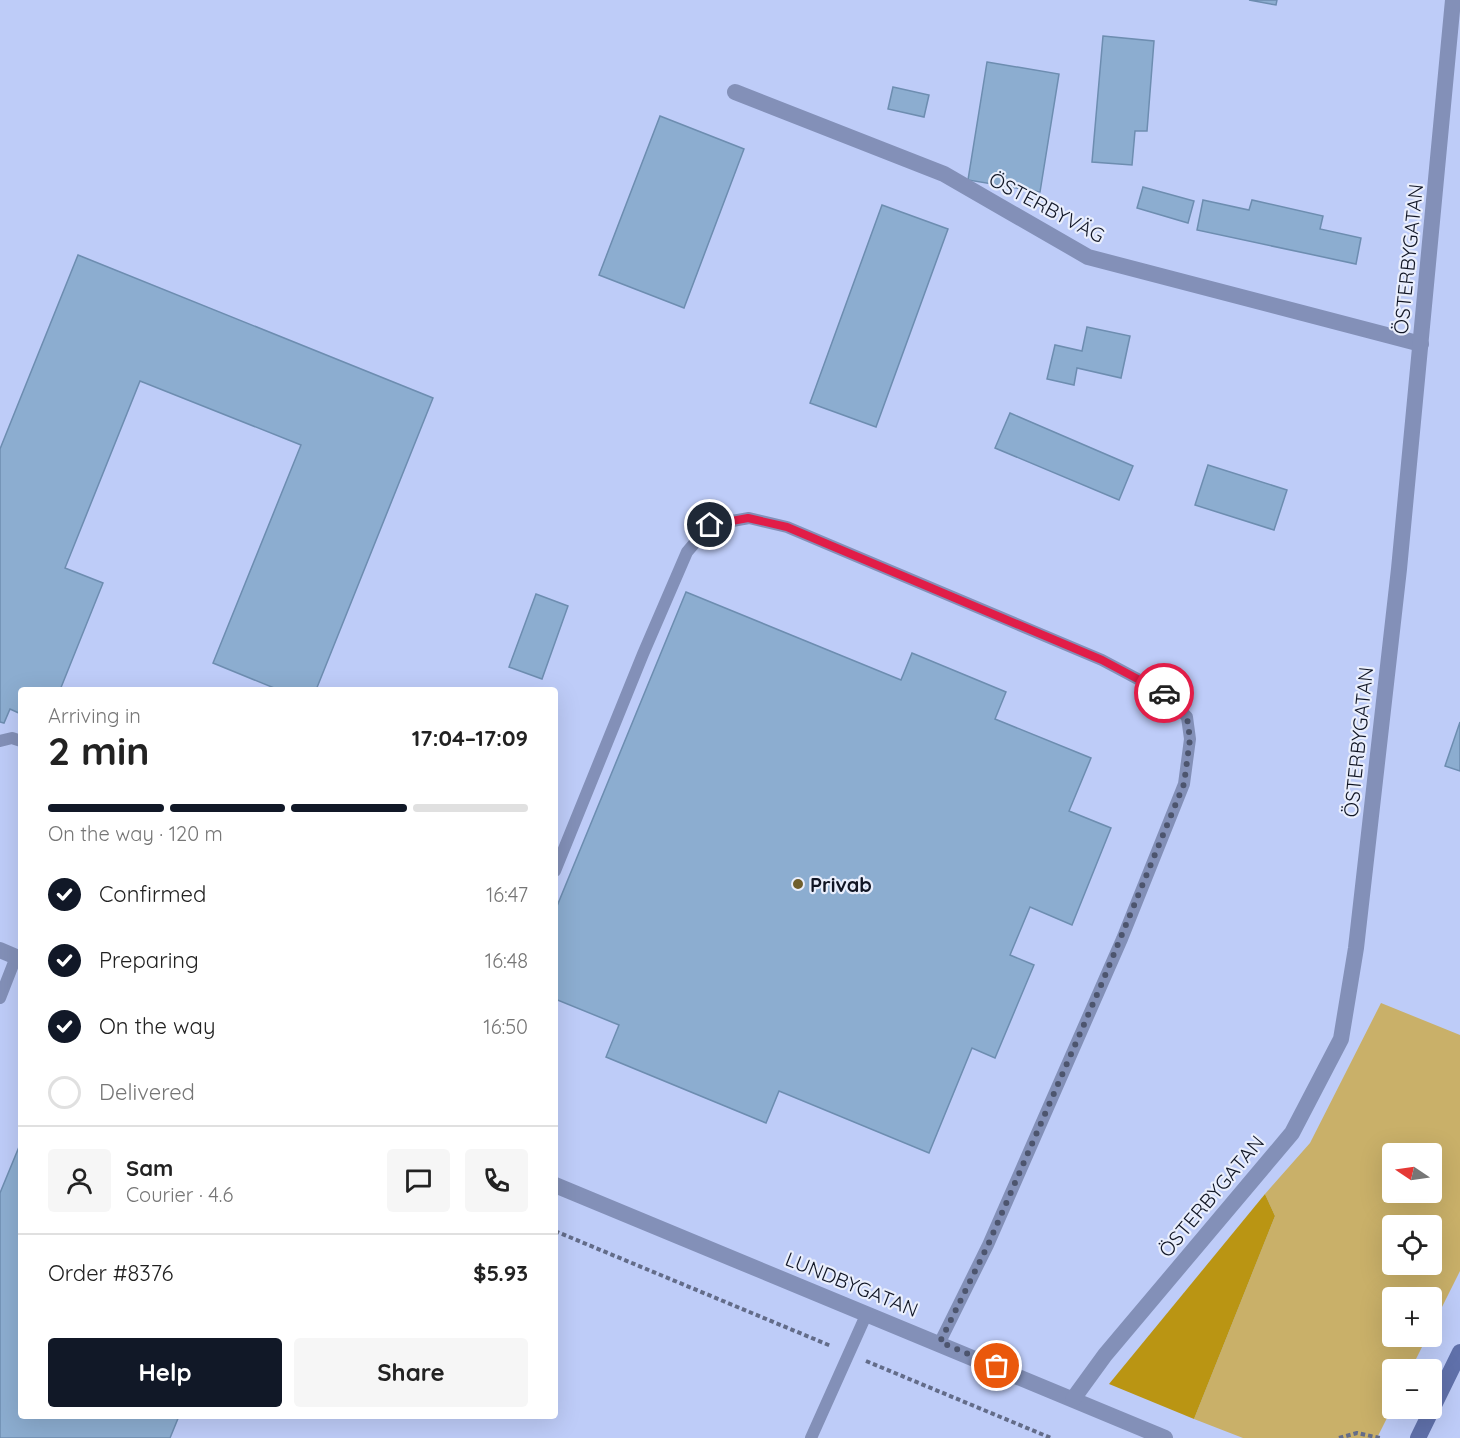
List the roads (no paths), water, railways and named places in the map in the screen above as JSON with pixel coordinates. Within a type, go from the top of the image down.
[{"type":"main road","points":[[1418,1438],[1460,1352]]},
{"type":"street","name":"ÖSTERBYGATAN","points":[[1073,1399],[1105,1355],[1292,1133],[1341,1039],[1356,948],[1399,569],[1453,0]]},
{"type":"street","name":"ÖSTERBYVÄG","points":[[735,92],[944,174],[1088,257],[1421,344]]},
{"type":"street","points":[[0,950],[18,958]]},
{"type":"street","name":"LUNDBYGATAN","points":[[558,1186],[940,1342],[1165,1438]]},
{"type":"lane","points":[[558,865],[687,552],[710,525],[748,518],[787,527],[1102,660],[1164,693],[1187,717],[1190,739],[1184,784],[1180,795],[1122,939],[997,1223],[940,1342]]},
{"type":"lane","points":[[0,741],[12,738],[18,740]]},
{"type":"lane","points":[[0,998],[18,958]]},
{"type":"lane","points":[[811,1438],[867,1312]]},
{"type":"place","name":"Privab","points":[[798,884]]}]
